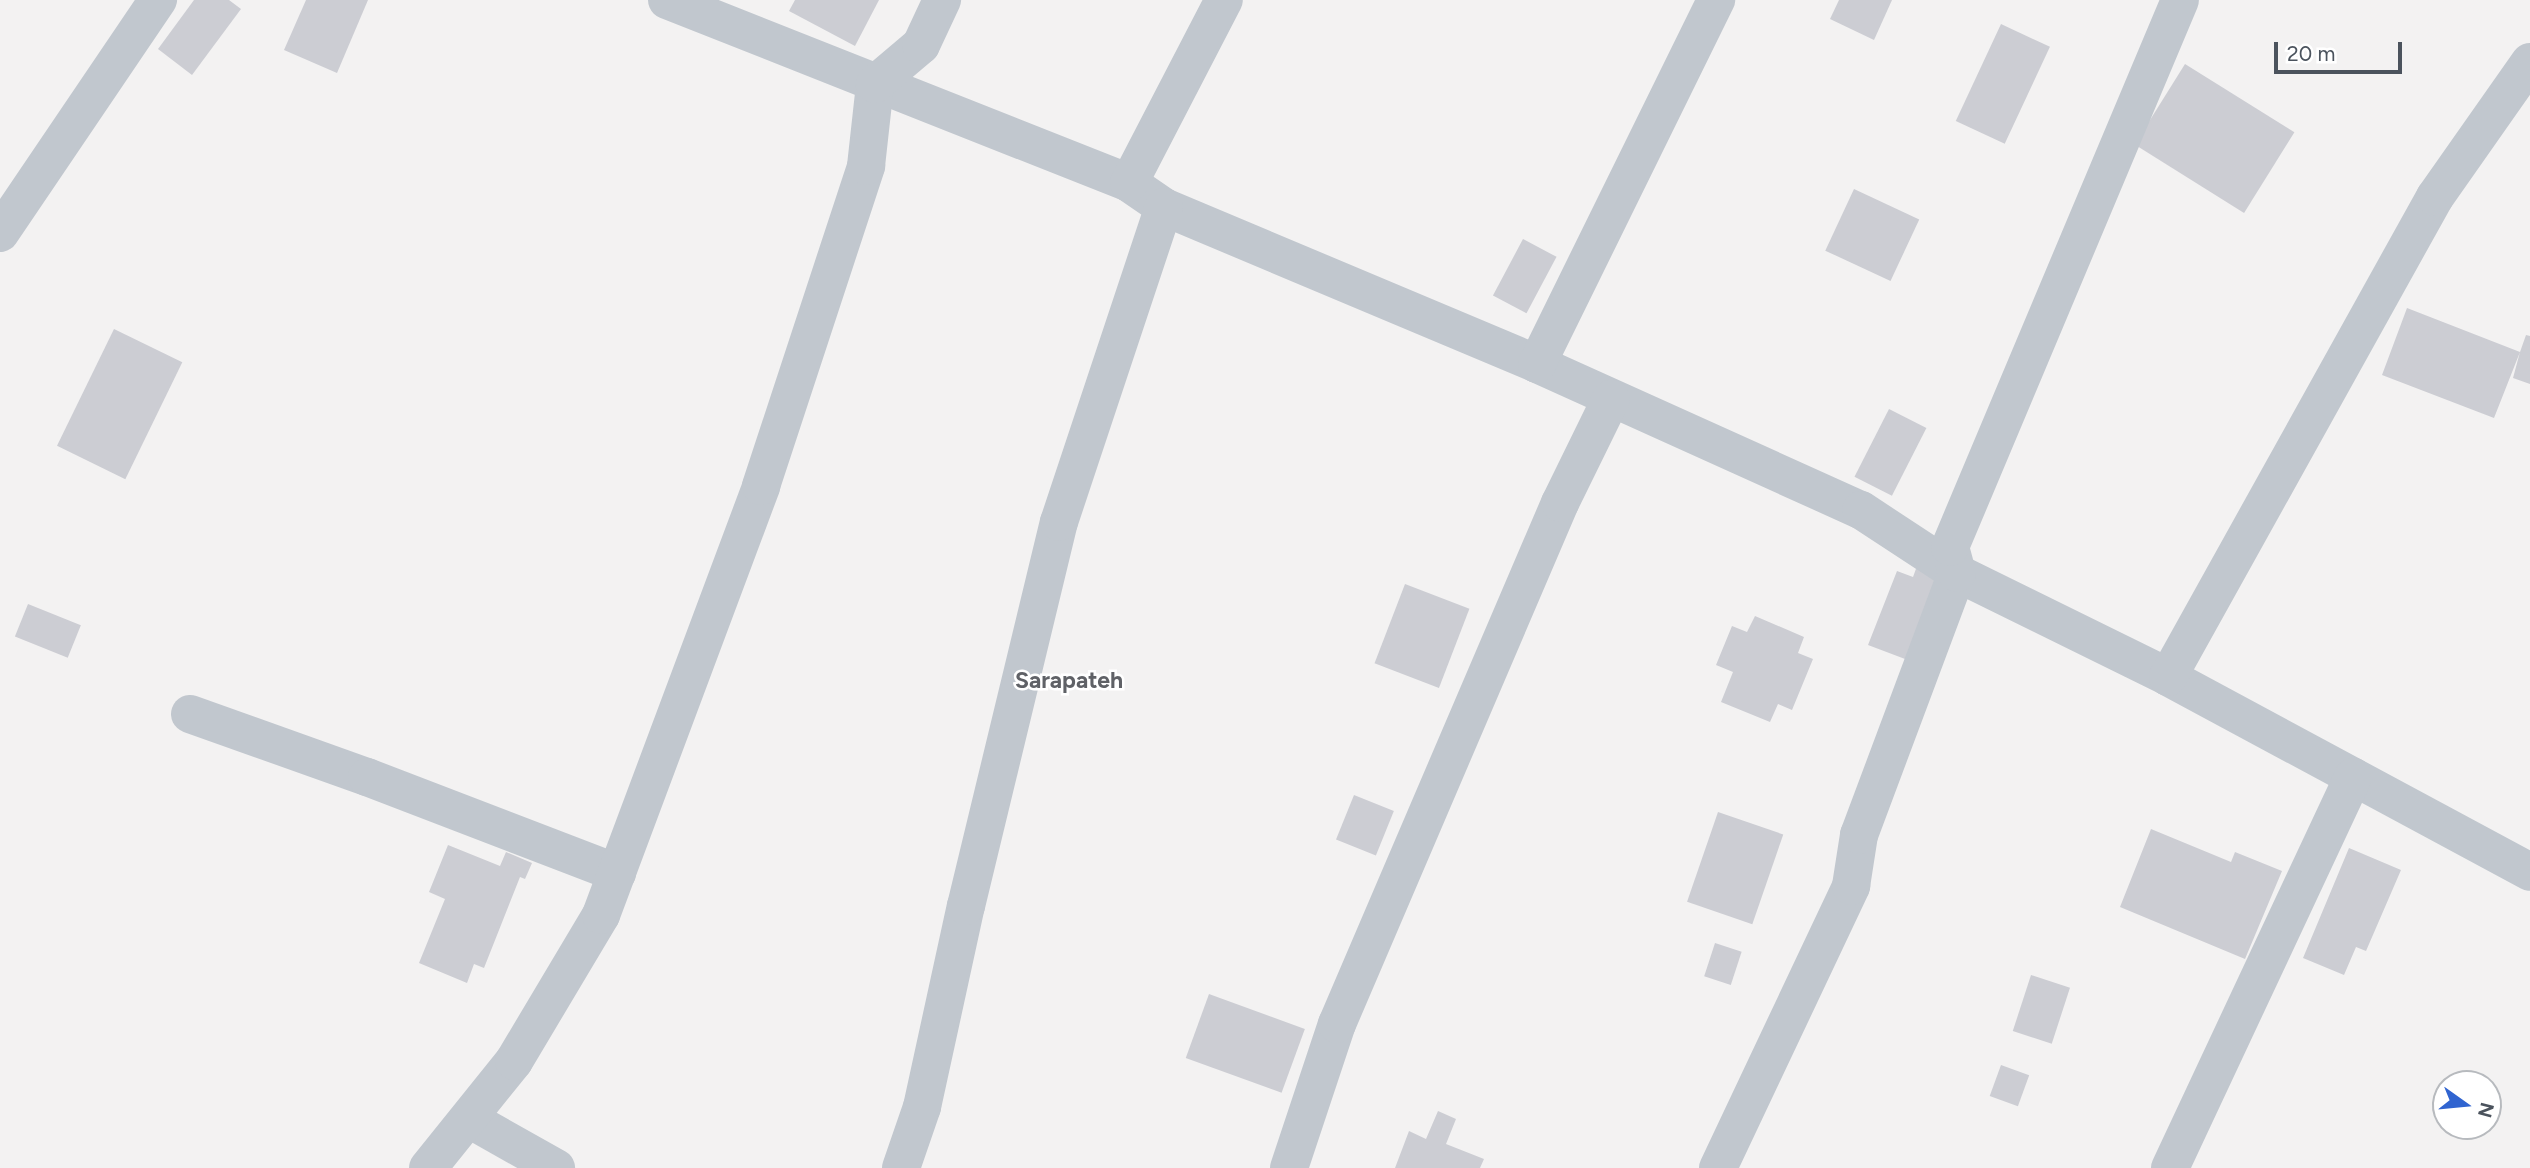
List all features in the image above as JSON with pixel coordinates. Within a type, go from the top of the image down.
[{"type":"street","points":[[0,233],[158,0]]},
{"type":"street","points":[[667,0],[1129,183],[1164,207],[1538,364],[1861,510],[1957,573],[2168,677],[2530,872]]},
{"type":"street","points":[[428,1168],[514,1061],[601,915],[698,661],[774,448],[866,166],[875,84],[921,45],[942,0]]},
{"type":"street","points":[[1129,183],[1224,0]]},
{"type":"street","points":[[1538,364],[1716,0]]},
{"type":"street","points":[[1718,1168],[1850,886],[1859,835],[1957,573],[1950,547],[2180,0]]},
{"type":"street","points":[[2168,677],[2435,197],[2530,62]]},
{"type":"street","points":[[901,1168],[922,1107],[965,906],[1059,522],[1164,207]]},
{"type":"street","points":[[1289,1168],[1337,1024],[1560,503],[1611,398]]},
{"type":"street","points":[[190,714],[367,777],[617,873]]},
{"type":"street","points":[[2170,1168],[2353,777]]},
{"type":"street","points":[[468,1119],[556,1168]]},
{"type":"building","points":[[194,0],[229,0],[241,9],[192,75],[158,49]]},
{"type":"building","points":[[306,0],[368,0],[337,73],[284,50]]},
{"type":"building","points":[[795,0],[879,0],[855,46],[789,11]]},
{"type":"building","points":[[1839,0],[1892,0],[1874,40],[1830,19]]},
{"type":"building","points":[[2001,24],[2050,47],[2005,144],[1956,121]]},
{"type":"building","points":[[2185,64],[2294,132],[2244,213],[2135,145]]},
{"type":"building","points":[[1854,189],[1919,219],[1891,281],[1825,251]]},
{"type":"building","points":[[1523,239],[1557,257],[1527,313],[1493,296]]},
{"type":"building","points":[[2407,308],[2520,352],[2494,418],[2382,375]]},
{"type":"building","points":[[114,329],[182,362],[125,479],[57,446]]},
{"type":"building","points":[[2526,335],[2530,336],[2530,384],[2513,378]]},
{"type":"building","points":[[1889,409],[1926,428],[1892,496],[1854,477]]},
{"type":"building","points":[[1917,566],[1946,578],[1913,662],[1868,645],[1897,571],[1913,577]]},
{"type":"building","points":[[1405,584],[1469,609],[1439,688],[1375,663]]},
{"type":"building","points":[[28,604],[81,625],[68,658],[15,636]]},
{"type":"building","points":[[1755,616],[1804,637],[1798,653],[1813,659],[1792,710],[1778,704],[1770,722],[1721,702],[1733,672],[1716,665],[1732,626],[1747,632]]},
{"type":"building","points":[[1354,795],[1394,811],[1376,856],[1336,840]]},
{"type":"building","points":[[1718,812],[1783,834],[1752,924],[1687,902]]},
{"type":"building","points":[[2151,829],[2231,862],[2235,852],[2282,871],[2245,959],[2120,907]]},
{"type":"building","points":[[448,845],[500,866],[506,852],[532,863],[525,879],[520,877],[484,968],[474,964],[467,983],[419,963],[445,899],[429,892]]},
{"type":"building","points":[[2349,848],[2401,870],[2366,951],[2356,947],[2344,975],[2303,958]]},
{"type":"building","points":[[1715,943],[1742,952],[1731,985],[1704,976]]},
{"type":"building","points":[[2031,975],[2070,988],[2052,1044],[2013,1031]]},
{"type":"building","points":[[1209,994],[1305,1029],[1282,1093],[1186,1058]]},
{"type":"building","points":[[2001,1065],[2029,1075],[2018,1106],[1990,1096]]},
{"type":"building","points":[[1438,1111],[1456,1119],[1446,1144],[1484,1159],[1480,1168],[1395,1168],[1409,1131],[1426,1139]]},
{"type":"district","name":"Sarapateh","points":[[1069,680]]}]
